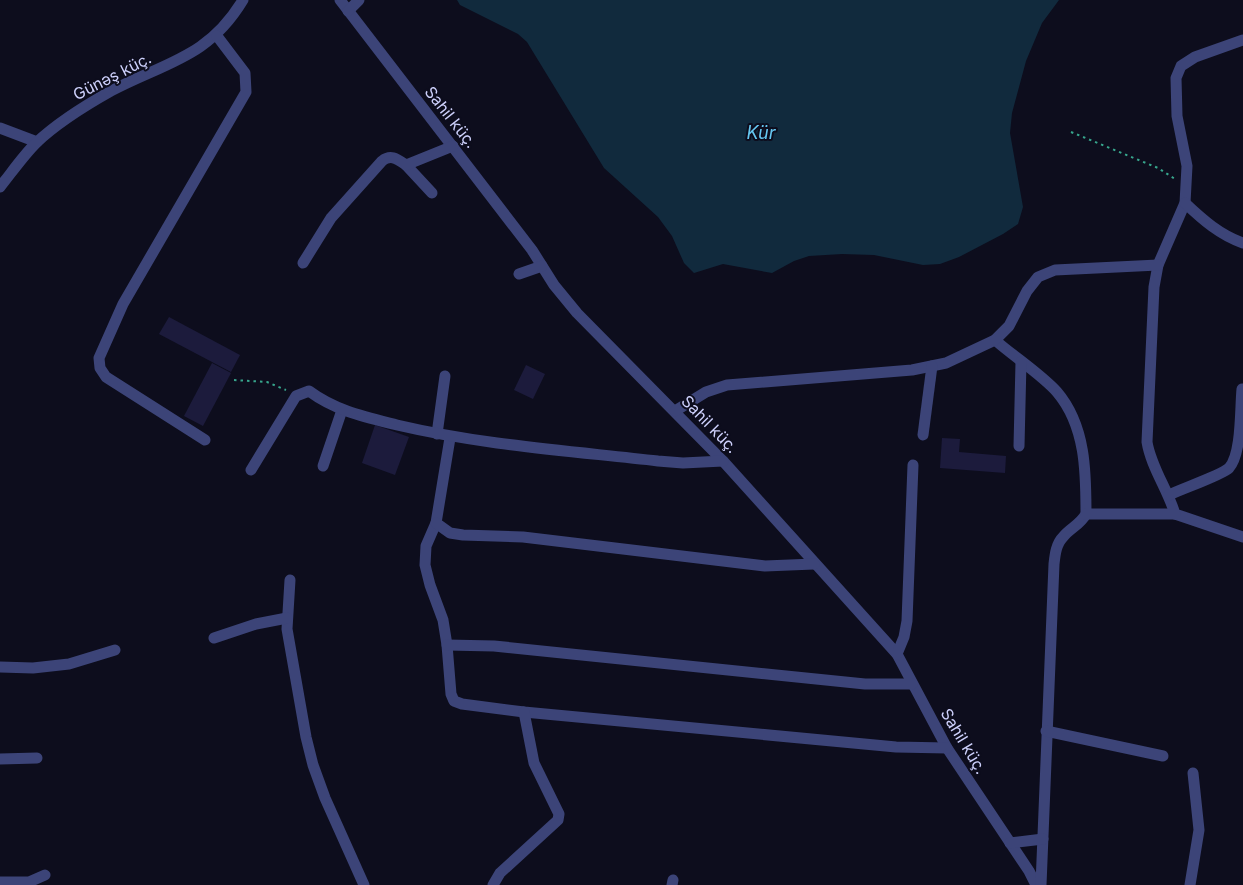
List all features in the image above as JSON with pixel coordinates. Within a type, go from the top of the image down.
[{"type":"street","name":"Günəş küç.","points":[[0,187],[37,142],[81,109],[112,91],[177,62],[216,36],[243,0]]},
{"type":"street","name":"Sahil küç.","points":[[340,0],[454,146],[554,285],[582,319],[676,411],[897,654],[947,748],[1036,885]]},
{"type":"street","points":[[348,11],[359,0]]},
{"type":"street","points":[[205,440],[106,377],[100,368],[99,358],[123,304],[246,92],[245,73],[216,36]]},
{"type":"street","points":[[1175,514],[1169,495],[1149,454],[1147,442],[1154,287],[1158,265],[1185,203],[1187,188],[1187,166],[1177,116],[1176,78],[1181,66],[1195,57],[1243,40]]},
{"type":"street","points":[[0,128],[37,142]]},
{"type":"street","points":[[406,165],[454,146]]},
{"type":"street","points":[[303,263],[331,218],[387,157],[395,157],[406,165],[432,193]]},
{"type":"street","points":[[1185,203],[1204,221],[1230,239],[1243,243]]},
{"type":"street","points":[[676,411],[706,392],[727,385],[912,370],[946,363],[995,340],[1009,326],[1027,291],[1038,278],[1055,270],[1158,265]]},
{"type":"street","points":[[519,274],[542,266]]},
{"type":"street","points":[[995,340],[1058,392],[1072,416],[1084,454],[1086,472],[1086,514],[1082,520],[1062,537],[1057,548],[1054,564],[1041,885]]},
{"type":"street","points":[[1019,446],[1021,362]]},
{"type":"street","points":[[923,435],[932,366]]},
{"type":"street","points":[[437,434],[445,376]]},
{"type":"street","points":[[1169,495],[1228,469],[1234,459],[1238,443],[1242,389]]},
{"type":"street","points":[[251,470],[296,396],[309,391],[326,404],[342,410],[450,438],[658,461],[683,463],[723,461]]},
{"type":"street","points":[[323,466],[342,410]]},
{"type":"street","points":[[450,438],[436,523],[426,546],[426,565],[442,620],[447,645],[451,694],[454,700],[462,704],[524,712],[896,747],[947,748]]},
{"type":"street","points":[[897,654],[908,621],[913,465]]},
{"type":"street","points":[[1086,514],[1175,514],[1243,536]]},
{"type":"street","points":[[436,523],[450,532],[463,535],[523,537],[765,566],[814,564]]},
{"type":"street","points":[[290,580],[286,618],[306,737],[313,765],[364,885]]},
{"type":"street","points":[[214,638],[256,624],[286,618]]},
{"type":"street","points":[[447,645],[494,646],[865,684],[912,684]]},
{"type":"street","points":[[0,667],[33,668],[69,664],[115,650]]},
{"type":"street","points":[[493,885],[500,873],[558,820],[558,814],[534,763],[524,712]]},
{"type":"street","points":[[1046,731],[1163,756]]},
{"type":"street","points":[[0,759],[37,758]]},
{"type":"street","points":[[1190,885],[1199,830],[1193,773]]},
{"type":"street","points":[[1010,843],[1042,839]]},
{"type":"street","points":[[0,882],[28,882],[45,875]]},
{"type":"path","points":[[1071,132],[1158,168],[1187,188]]},
{"type":"path","points":[[234,380],[267,382],[296,396]]},
{"type":"water","name":"Kür","points":[[457,0],[1059,0],[1042,23],[1026,61],[1012,113],[1010,133],[1023,207],[1018,224],[959,257],[940,264],[923,265],[874,255],[842,254],[809,256],[794,261],[772,273],[723,264],[694,273],[684,263],[672,236],[658,217],[604,168],[527,42],[518,34],[460,5]]},
{"type":"building","points":[[169,317],[240,355],[231,372],[159,334]]},
{"type":"building","points":[[212,363],[231,373],[203,426],[184,416]]},
{"type":"building","points":[[526,365],[545,374],[533,399],[514,390]]},
{"type":"building","points":[[375,425],[409,437],[395,475],[362,463]]},
{"type":"building","points":[[942,438],[960,439],[959,452],[1006,456],[1005,473],[940,468]]}]
